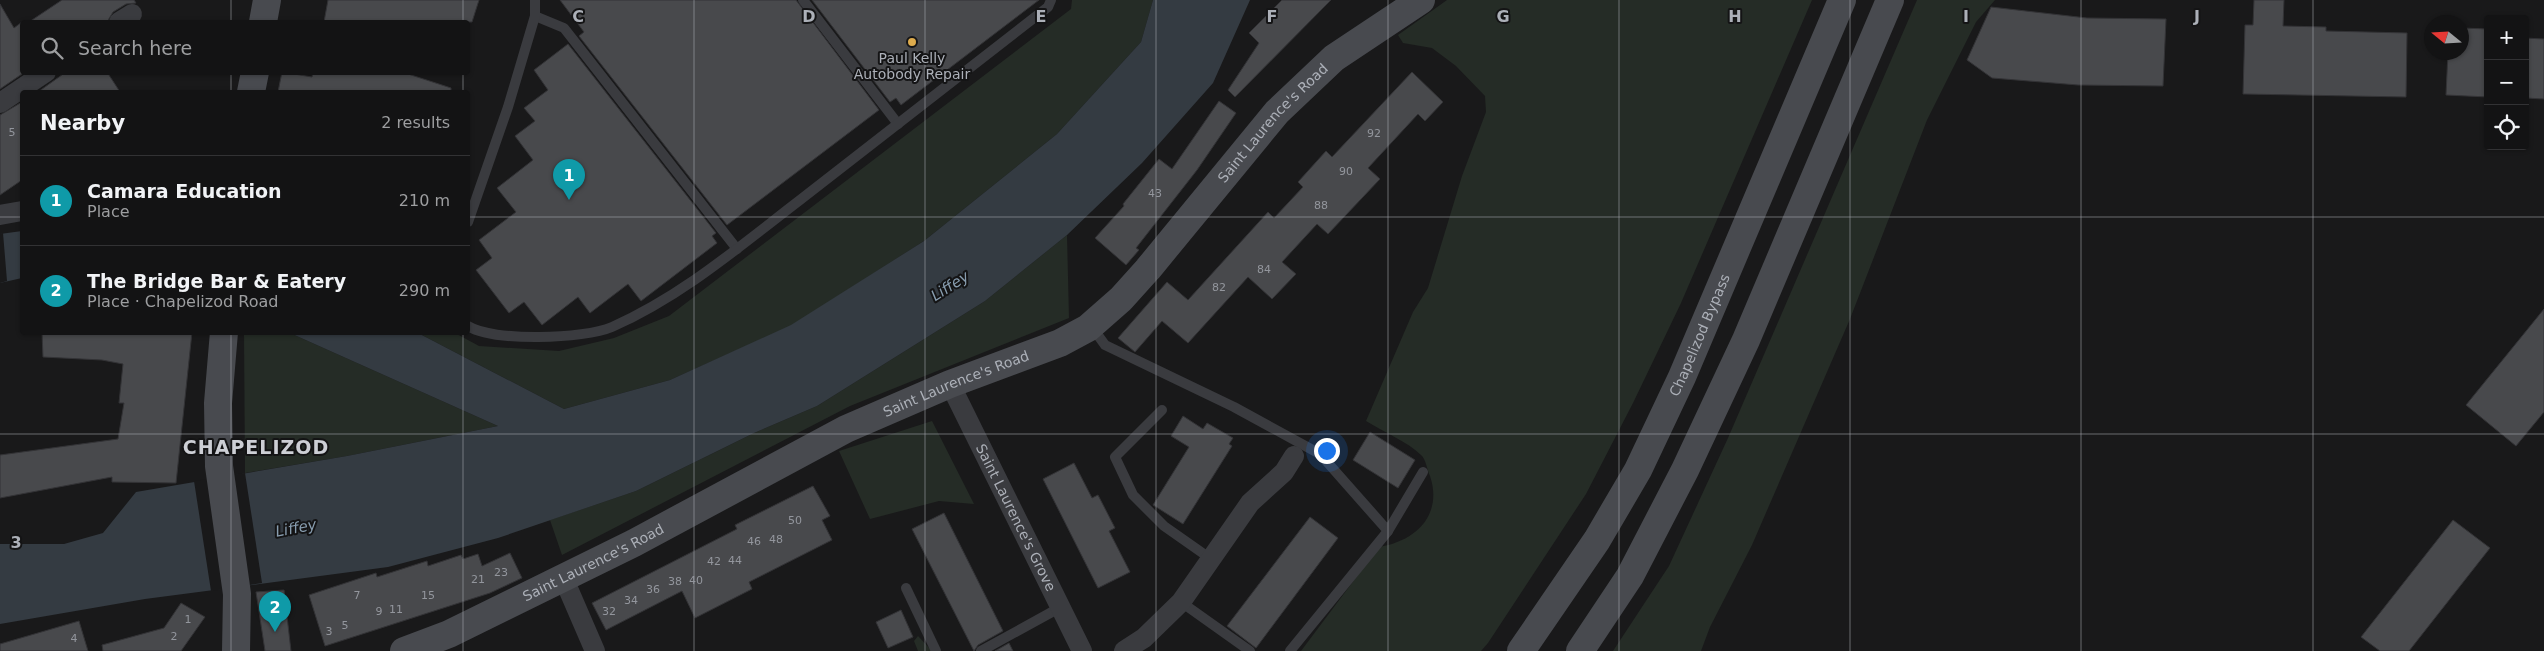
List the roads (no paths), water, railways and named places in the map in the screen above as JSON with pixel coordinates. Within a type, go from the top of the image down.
[{"type":"main road","points":[[263,20],[267,0]]},
{"type":"main road","name":"Saint Laurence's Road","points":[[404,651],[449,634],[634,543],[846,429],[950,384],[1060,343],[1091,326],[1148,269],[1277,112],[1334,58],[1421,0]]},
{"type":"main road","name":"Chapelizod Bypass","points":[[1521,651],[1597,540],[1638,470],[1682,377],[1842,0]]},
{"type":"main road","points":[[1580,651],[1630,576],[1685,470],[1746,340],[1890,0]]},
{"type":"main road","points":[[251,90],[254,75]]},
{"type":"main road","points":[[224,335],[218,402],[219,466],[237,594],[236,651]]},
{"type":"street","points":[[0,103],[42,75]]},
{"type":"street","points":[[0,215],[20,211]]},
{"type":"street","name":"Saint Laurence's Grove","points":[[950,384],[1082,651]]},
{"type":"street","points":[[1124,651],[1144,638],[1181,602],[1250,503],[1284,472],[1294,456]]},
{"type":"street","points":[[563,577],[595,651]]},
{"type":"lane","points":[[470,216],[508,107],[535,16],[534,0]]},
{"type":"lane","points":[[802,0],[898,124]]},
{"type":"lane","points":[[470,327],[474,330],[512,336],[562,337],[610,328],[672,296],[737,249],[1048,7],[1051,0]]},
{"type":"lane","points":[[535,16],[564,28],[737,249]]},
{"type":"lane","points":[[1091,326],[1105,345],[1234,407],[1320,454],[1388,531]]},
{"type":"lane","points":[[1162,410],[1116,457],[1133,495],[1164,526],[1211,559]]},
{"type":"lane","points":[[1290,651],[1388,531],[1423,472]]},
{"type":"lane","points":[[906,588],[936,651]]},
{"type":"lane","points":[[1181,602],[1250,651]]},
{"type":"lane","points":[[981,651],[1061,607]]},
{"type":"water","name":"Liffey","points":[[1153,0],[1250,0],[1213,83],[1142,163],[1067,235],[985,301],[817,406],[754,433],[636,491],[498,538],[388,567],[145,599],[0,624],[0,544],[64,544],[103,533],[136,492],[347,456],[498,426],[294,335],[422,335],[564,409],[670,380],[791,325],[924,241],[1057,134],[1141,42]]},
{"type":"water","points":[[20,231],[20,278],[0,283],[0,234]]},
{"type":"place","name":"Paul Kelly Autobody Repair","points":[[912,42]]},
{"type":"place","name":"Camara Education","points":[[569,200]]},
{"type":"place","name":"The Bridge Bar & Eatery","points":[[275,632]]},
{"type":"district","name":"CHAPELIZOD","points":[[256,447]]}]
